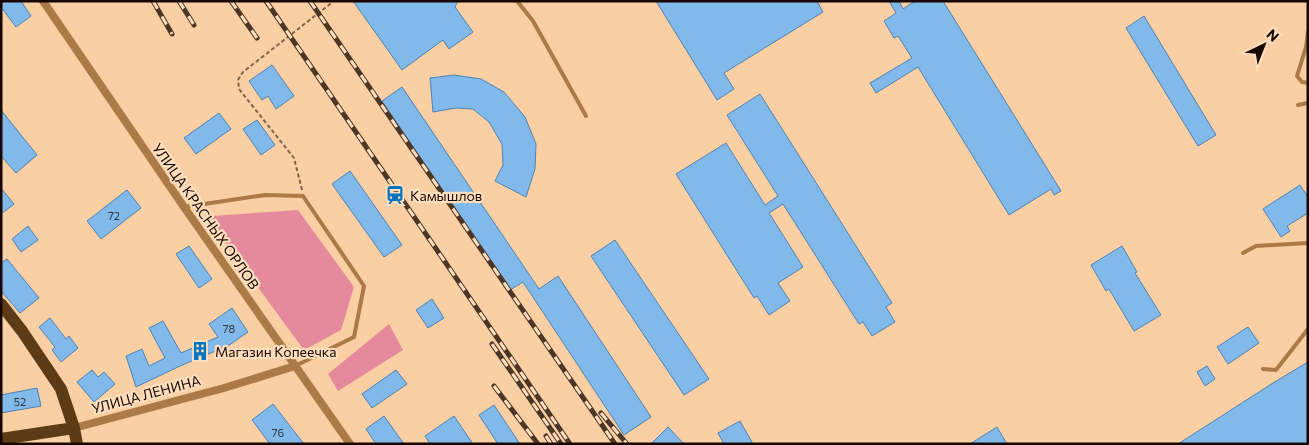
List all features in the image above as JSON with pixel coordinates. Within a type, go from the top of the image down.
[{"type":"main road","points":[[1,304],[22,331],[61,389],[74,428],[77,444]]},
{"type":"main road","name":"УЛИЦА ЛЕНИНА","points":[[1,439],[74,428]]},
{"type":"street","name":"УЛИЦА КРАСНЫХ ОРЛОВ","points":[[43,1],[350,444]]},
{"type":"street","name":"УЛИЦА ЛЕНИНА","points":[[74,428],[224,388],[295,366]]},
{"type":"lane","points":[[517,1],[533,21],[586,116]]},
{"type":"lane","points":[[1308,32],[1306,47],[1297,76],[1302,82],[1308,83]]},
{"type":"lane","points":[[1298,104],[1308,103]]},
{"type":"lane","points":[[184,207],[265,195],[303,196],[364,286],[354,337],[295,366]]},
{"type":"lane","points":[[1243,253],[1256,246],[1308,243]]},
{"type":"lane","points":[[1264,369],[1276,370],[1308,329]]},
{"type":"path","points":[[303,196],[294,158],[239,89],[238,80],[243,72],[334,1]]},
{"type":"shaded area","points":[[298,210],[354,287],[341,330],[304,350],[207,218],[211,216]]},
{"type":"shaded area","points":[[389,324],[403,350],[338,391],[328,374]]},
{"type":"building","points":[[1,1],[21,1],[31,16],[16,27],[1,7]]},
{"type":"building","points":[[353,1],[458,1],[455,7],[473,32],[449,49],[443,40],[402,70]]},
{"type":"building","points":[[656,1],[817,1],[823,12],[724,73],[734,89],[717,100]]},
{"type":"building","points":[[889,1],[899,1],[903,9],[915,1],[943,1],[1061,191],[1054,195],[1051,189],[1009,215],[918,67],[876,93],[870,83],[912,58],[898,36],[894,38],[884,21],[896,13]]},
{"type":"building","points":[[1144,16],[1216,135],[1198,146],[1126,28]]},
{"type":"building","points":[[272,65],[294,96],[276,109],[268,96],[262,100],[249,81]]},
{"type":"building","points":[[454,75],[481,79],[504,92],[525,117],[536,144],[535,169],[526,197],[495,181],[503,165],[502,144],[489,122],[473,109],[456,108],[433,112],[430,78]]},
{"type":"building","points":[[402,87],[539,289],[558,276],[651,417],[624,435],[523,282],[510,290],[382,101]]},
{"type":"building","points":[[760,94],[892,303],[886,307],[895,322],[872,336],[863,322],[859,324],[783,204],[769,213],[803,267],[778,283],[790,301],[769,315],[757,296],[754,298],[676,174],[726,143],[765,205],[778,196],[727,115]]},
{"type":"building","points":[[1,110],[37,155],[16,173],[1,156]]},
{"type":"building","points":[[219,113],[231,129],[196,154],[184,138]]},
{"type":"building","points":[[257,120],[275,145],[261,155],[243,129]]},
{"type":"building","name":"Камышлов","points":[[350,171],[402,245],[384,257],[332,184]]},
{"type":"building","points":[[1300,185],[1308,197],[1308,213],[1287,226],[1290,231],[1281,237],[1263,209]]},
{"type":"building","points":[[1,188],[14,204],[1,214]]},
{"type":"building","points":[[127,190],[141,208],[101,239],[87,221]]},
{"type":"building","points":[[28,226],[38,240],[21,252],[12,239]]},
{"type":"building","points":[[615,240],[709,379],[684,395],[591,256]]},
{"type":"building","points":[[189,246],[212,279],[199,288],[176,254]]},
{"type":"building","points":[[1122,246],[1137,272],[1135,273],[1161,315],[1134,331],[1109,289],[1106,291],[1091,265]]},
{"type":"building","points":[[7,259],[39,298],[20,313],[1,291],[1,263]]},
{"type":"building","points":[[432,299],[444,318],[428,328],[416,310]]},
{"type":"building","points":[[232,308],[248,332],[225,348],[180,366],[136,387],[126,356],[142,349],[149,366],[165,358],[149,328],[163,321],[181,353],[218,337],[209,324]]},
{"type":"building","points":[[50,318],[66,339],[69,336],[78,348],[61,362],[52,350],[55,347],[39,327]]},
{"type":"building","points":[[1248,327],[1259,343],[1228,364],[1217,347]]},
{"type":"building","points":[[1308,362],[1308,444],[1178,444],[1273,383]]},
{"type":"building","points":[[1207,366],[1215,379],[1205,386],[1197,372]]},
{"type":"building","points":[[92,370],[98,377],[104,372],[115,384],[94,402],[77,382]]},
{"type":"building","points":[[396,370],[407,384],[372,408],[362,394]]},
{"type":"building","points":[[37,388],[41,406],[1,413],[1,395]]},
{"type":"building","points":[[273,404],[304,444],[270,444],[252,420]]},
{"type":"building","points":[[494,405],[520,444],[498,444],[479,415]]},
{"type":"building","points":[[384,416],[404,444],[376,444],[366,429]]},
{"type":"building","points":[[454,416],[473,444],[430,444],[425,436]]},
{"type":"building","points":[[740,421],[753,444],[724,444],[718,433]]},
{"type":"building","points":[[668,427],[684,444],[651,444]]},
{"type":"building","points":[[997,427],[1007,444],[970,444]]},
{"type":"railway","points":[[153,1],[172,34]]},
{"type":"railway","points":[[179,1],[194,25]]},
{"type":"railway","points":[[231,1],[257,38]]},
{"type":"railway","points":[[266,1],[570,444]]},
{"type":"railway","points":[[310,1],[615,444]]},
{"type":"railway","points":[[492,344],[561,444]]},
{"type":"railway","points":[[494,386],[538,444]]},
{"type":"railway","points":[[601,413],[627,444]]},
{"type":"railway","points":[[546,436],[551,444]]},
{"type":"place","name":"Камышлов","points":[[395,195]]},
{"type":"place","name":"Магазин Копеечка","points":[[200,351]]}]
